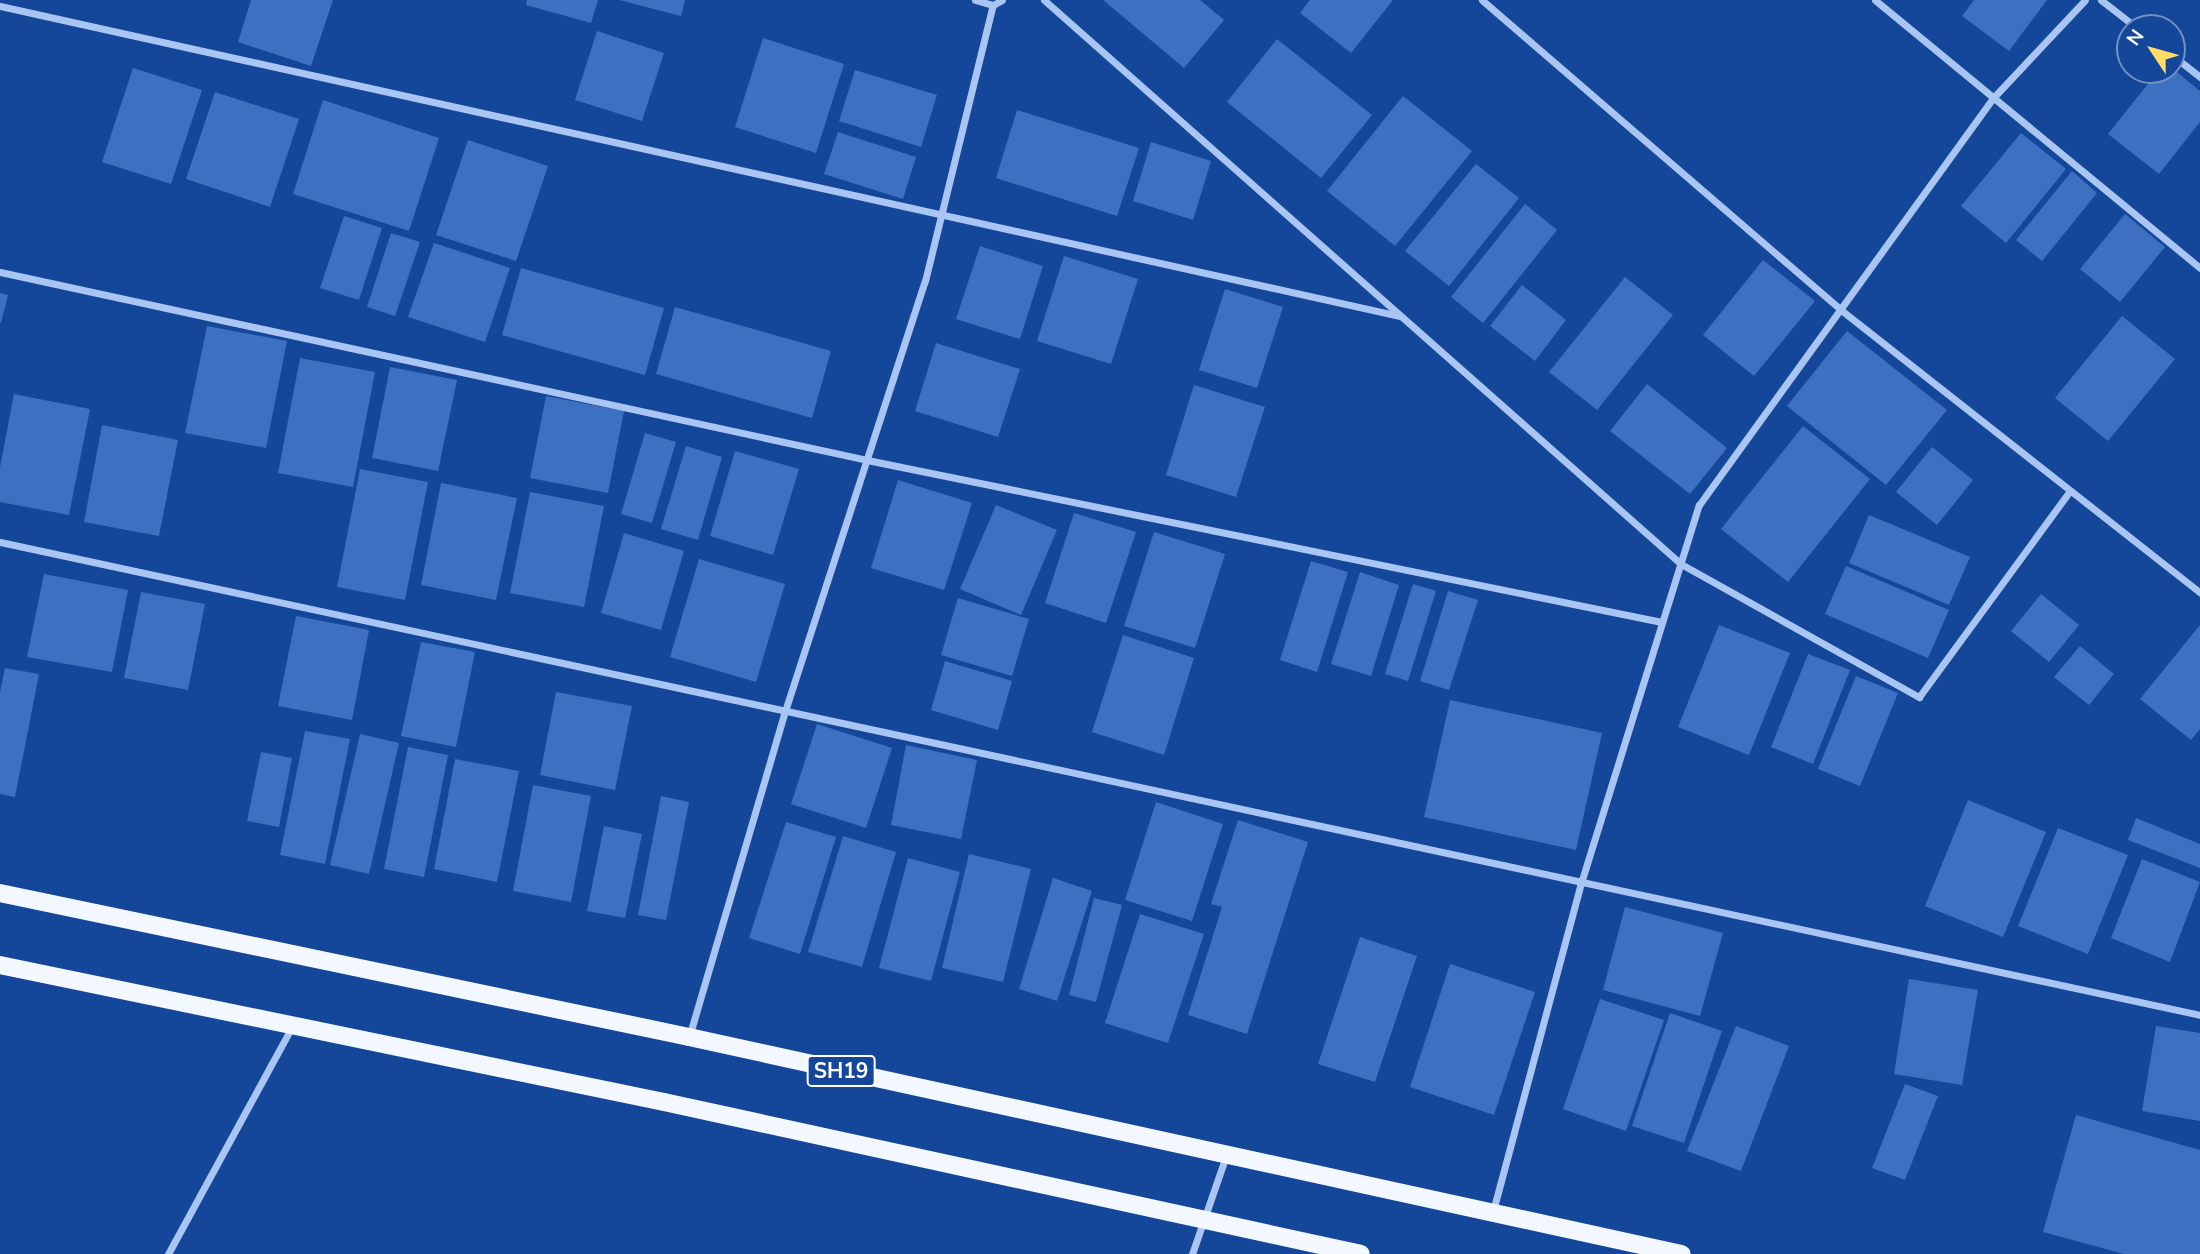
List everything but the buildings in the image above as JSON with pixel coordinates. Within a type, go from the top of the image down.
[{"type":"main road","name":"SH19","points":[[0,893],[689,1037],[1492,1215],[1682,1254]]},
{"type":"main road","points":[[0,965],[1361,1254]]},
{"type":"street","points":[[975,0],[993,5],[1002,0]]},
{"type":"street","points":[[1044,0],[1681,564],[1919,697],[2070,491]]},
{"type":"street","points":[[1482,0],[1841,310],[2200,593]]},
{"type":"street","points":[[1875,0],[2200,268]]},
{"type":"street","points":[[1492,1215],[1581,883],[1699,505],[1993,98],[2085,0]]},
{"type":"street","points":[[2101,0],[2119,14]]},
{"type":"street","points":[[689,1037],[785,712],[925,281],[993,5]]},
{"type":"street","points":[[0,6],[1400,316]]},
{"type":"street","points":[[2186,66],[2200,77]]},
{"type":"street","points":[[0,272],[867,460],[1662,622]]},
{"type":"street","points":[[0,542],[2200,1015]]},
{"type":"street","points":[[168,1254],[293,1026]]},
{"type":"street","points":[[1192,1254],[1226,1156]]}]
